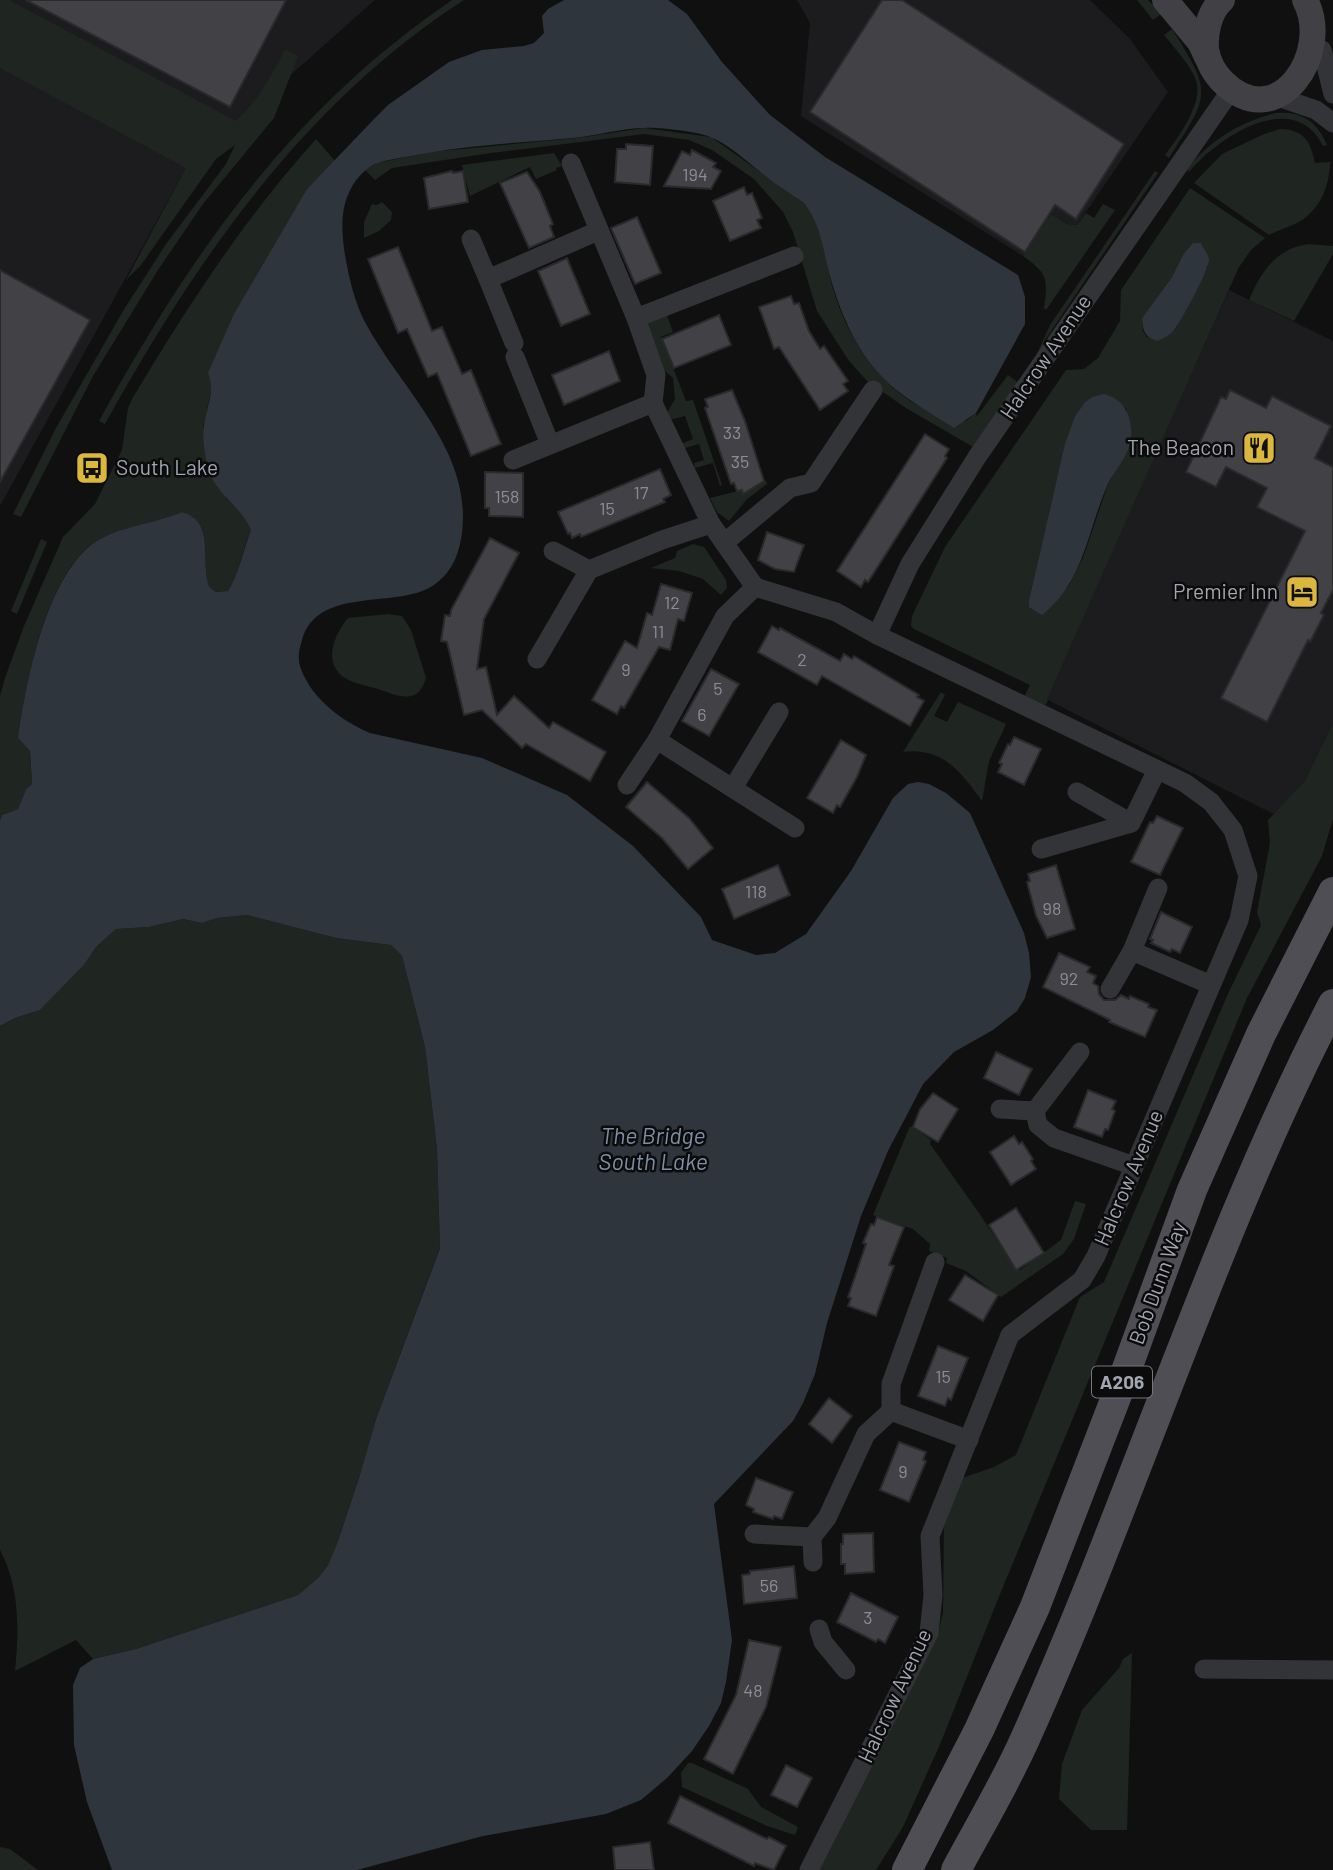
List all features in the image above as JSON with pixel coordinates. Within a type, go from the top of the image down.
[{"type":"main road","name":"Bob Dunn Way","points":[[907,1870],[979,1730],[1035,1607],[1192,1191],[1261,1034],[1333,892]]},
{"type":"main road","name":"A206","points":[[957,1870],[1030,1729],[1079,1615],[1240,1206],[1304,1060],[1333,1004]]},
{"type":"street","points":[[1165,0],[1200,42],[1216,75],[1231,90],[1251,98],[1272,99],[1292,93],[1308,79],[1322,50]]},
{"type":"street","points":[[1207,57],[1205,38],[1209,20],[1223,0]]},
{"type":"street","points":[[1316,6],[1322,33],[1322,50],[1333,94]]},
{"type":"street","name":"Halcrow Avenue","points":[[877,635],[910,564],[977,457],[1231,90]]},
{"type":"street","points":[[1278,97],[1316,110],[1333,122]]},
{"type":"street","points":[[571,163],[636,318],[656,375],[653,403],[711,524],[755,587],[724,616],[657,740],[627,785]]},
{"type":"street","points":[[488,279],[598,231]]},
{"type":"street","points":[[471,239],[550,444]]},
{"type":"street","points":[[636,318],[794,256]]},
{"type":"street","points":[[724,542],[790,488],[811,483],[873,390]]},
{"type":"street","points":[[513,460],[653,403]]},
{"type":"street","points":[[537,659],[589,570],[662,540],[711,524]]},
{"type":"street","points":[[553,551],[589,570]]},
{"type":"street","name":"Halcrow Avenue","points":[[755,587],[836,612],[877,635],[1185,783],[1211,802],[1233,830],[1248,876],[1239,920],[1096,1256],[1082,1280],[1010,1335],[930,1536],[933,1595],[929,1633],[808,1870]]},
{"type":"street","points":[[733,788],[779,712]]},
{"type":"street","points":[[657,740],[795,828]]},
{"type":"street","points":[[1041,849],[1131,822],[1157,769]]},
{"type":"street","points":[[1077,792],[1131,822]]},
{"type":"street","points":[[1110,989],[1132,951],[1158,888]]},
{"type":"street","points":[[1132,951],[1211,985]]},
{"type":"street","points":[[1080,1052],[1035,1111],[1038,1125],[1054,1138],[1134,1166]]},
{"type":"street","points":[[1000,1109],[1035,1111]]},
{"type":"street","points":[[813,1562],[812,1537],[827,1518],[866,1434],[891,1411],[891,1384],[935,1262]]},
{"type":"street","points":[[891,1411],[969,1440]]},
{"type":"street","points":[[754,1534],[812,1537]]},
{"type":"street","points":[[819,1629],[823,1642],[846,1670]]},
{"type":"street","points":[[1204,1669],[1333,1670]]},
{"type":"shaded area","points":[[0,0],[375,0],[186,168],[0,506]]},
{"type":"shaded area","points":[[0,0],[9,0],[236,121],[264,88],[285,49],[298,56],[274,118],[203,204],[158,270],[93,376],[21,517],[13,514],[56,428],[123,311],[166,244],[226,164],[235,145],[216,159],[141,265],[126,280],[186,168],[0,68]]},
{"type":"shaded area","points":[[452,0],[464,0],[406,41],[353,87],[304,136],[259,189],[216,245],[177,303],[105,424],[99,421],[171,299],[250,188],[294,137],[342,88],[394,43]]},
{"type":"shaded area","points":[[797,0],[1090,0],[1130,39],[1168,92],[1077,225],[1067,224],[1051,214],[1023,256],[801,116],[810,23]]},
{"type":"shaded area","points":[[1137,0],[1148,0],[1161,14],[1153,20]]},
{"type":"shaded area","points":[[1172,29],[1195,68],[1201,94],[1193,120],[1169,158],[1165,155],[1188,120],[1197,89],[1190,68],[1164,35]]},
{"type":"shaded area","points":[[1276,113],[1293,114],[1307,119],[1327,145],[1323,146],[1310,129],[1294,120],[1276,119],[1236,133],[1202,158],[1189,172],[1187,169],[1205,150],[1238,127]]},
{"type":"shaded area","points":[[644,128],[711,137],[804,203],[819,229],[836,298],[853,338],[878,373],[911,401],[934,413],[966,421],[976,413],[977,416],[1008,375],[1020,384],[973,447],[906,408],[867,381],[849,361],[817,311],[793,232],[783,212],[754,179],[712,150],[689,140],[644,134],[392,168],[375,180],[365,170],[377,163],[430,152],[577,138]]},
{"type":"shaded area","points":[[1280,129],[1301,134],[1311,149],[1315,163],[1330,162],[1328,180],[1317,206],[1295,224],[1269,235],[1194,183],[1222,154]]},
{"type":"shaded area","points":[[316,139],[335,161],[307,189],[213,382],[203,427],[227,499],[247,518],[251,530],[232,585],[228,591],[216,592],[210,589],[200,524],[182,512],[109,535],[82,554],[66,574],[53,600],[33,658],[18,738],[30,751],[32,784],[26,789],[18,809],[2,815],[0,820],[0,696],[24,626],[63,537],[95,504],[122,450],[128,408],[132,399],[174,331],[241,232]]},
{"type":"shaded area","points":[[554,153],[562,166],[556,168],[557,170],[536,179],[530,167],[470,196],[462,165]]},
{"type":"shaded area","points":[[1155,171],[1158,173],[1045,340],[1046,349],[1036,356],[1050,325]]},
{"type":"shaded area","points":[[1190,188],[1265,238],[1251,250],[1239,267],[1046,705],[1023,699],[1030,685],[914,629],[911,626],[912,616],[945,547],[1066,370],[1084,369],[1098,358],[1120,321],[1121,290]],"holes":[[[1183,255],[1208,266],[1175,330],[1147,337],[1143,331],[1142,318],[1172,277]],[[1092,397],[1126,408],[1131,440],[1107,487],[1083,558],[1068,587],[1029,600],[1075,416]]]},
{"type":"shaded area","points":[[382,202],[392,212],[391,220],[379,231],[364,238],[364,222],[372,204]]},
{"type":"shaded area","points":[[1103,204],[1115,210],[1046,310],[1046,283],[1042,272],[1023,256],[1051,214],[1067,224],[1077,225],[1086,213],[1094,218]]},
{"type":"shaded area","points":[[1309,244],[1333,246],[1333,254],[1294,321],[1249,300],[1271,263],[1287,250]]},
{"type":"shaded area","points":[[1229,290],[1333,341],[1333,756],[1305,830],[1046,699]]},
{"type":"shaded area","points":[[667,315],[673,332],[661,337],[686,401],[693,400],[722,485],[720,486],[713,463],[695,468],[694,463],[704,460],[699,444],[682,449],[681,444],[693,439],[685,416],[665,421],[675,399],[673,378],[657,364],[645,324]]},
{"type":"shaded area","points":[[766,481],[767,484],[747,499],[729,521],[717,512],[710,498],[742,490],[743,492]]},
{"type":"shaded area","points":[[41,539],[47,542],[17,614],[11,611]]},
{"type":"shaded area","points":[[693,544],[704,547],[726,580],[727,588],[721,595],[703,579],[679,571],[651,568],[675,558],[677,551]]},
{"type":"shaded area","points":[[388,614],[402,616],[411,630],[426,678],[419,692],[414,695],[405,697],[354,682],[339,673],[334,666],[332,650],[338,633],[348,618]]},
{"type":"shaded area","points":[[941,692],[945,695],[934,716],[947,722],[958,702],[1006,724],[989,761],[982,801],[950,764],[929,753],[903,752]]},
{"type":"shaded area","points":[[1333,724],[1333,819],[1322,856],[1247,998],[941,1742],[903,1827],[876,1870],[814,1870],[937,1636],[943,1613],[944,1527],[962,1478],[994,1467],[1016,1455],[1080,1297],[1104,1282],[1227,996],[1261,925],[1257,912],[1270,843],[1268,820],[1305,781]]},
{"type":"shaded area","points":[[247,915],[336,938],[391,945],[402,956],[425,1047],[437,1149],[440,1247],[376,1419],[338,1541],[328,1565],[319,1577],[298,1595],[136,1649],[93,1659],[76,1640],[15,1671],[15,1594],[7,1564],[0,1550],[0,1026],[40,1010],[84,965],[96,947],[116,929],[149,927],[183,919],[202,923],[217,918]]},
{"type":"shaded area","points":[[910,1126],[931,1140],[930,1144],[1013,1265],[1020,1270],[1061,1240],[1075,1201],[1086,1204],[1074,1239],[1063,1254],[1001,1297],[966,1271],[946,1263],[947,1258],[929,1251],[930,1244],[913,1229],[873,1215]]},
{"type":"shaded area","points":[[1132,1653],[1127,1830],[1091,1830],[1059,1799],[1062,1764],[1082,1710],[1119,1668],[1123,1659]]},
{"type":"shaded area","points":[[688,1763],[748,1789],[761,1807],[798,1827],[795,1835],[767,1826],[682,1787],[681,1773]]},
{"type":"shaded area","points":[[0,1847],[10,1849],[38,1870],[0,1870]]},
{"type":"water","name":"The Bridge South Lake","points":[[564,0],[668,0],[687,14],[722,62],[770,115],[825,157],[1018,275],[1025,297],[1025,324],[976,413],[954,428],[895,389],[864,354],[842,313],[819,231],[804,203],[727,146],[710,137],[668,129],[636,128],[573,138],[451,149],[375,164],[356,181],[345,202],[343,232],[348,273],[366,324],[433,425],[447,452],[458,479],[463,508],[461,539],[451,568],[429,588],[413,594],[339,606],[323,612],[310,623],[299,654],[306,680],[329,708],[370,733],[482,758],[567,795],[633,846],[701,917],[712,940],[756,955],[775,953],[806,934],[851,871],[893,798],[908,784],[929,784],[946,793],[970,813],[1024,933],[1031,977],[1025,998],[1017,1011],[993,1030],[954,1052],[923,1084],[888,1151],[861,1216],[827,1323],[815,1374],[803,1403],[793,1421],[714,1504],[732,1640],[726,1682],[721,1703],[709,1726],[692,1751],[667,1778],[641,1800],[606,1814],[483,1836],[357,1870],[112,1870],[87,1802],[74,1745],[73,1685],[80,1668],[93,1659],[136,1649],[298,1595],[319,1577],[328,1565],[359,1478],[376,1419],[440,1248],[437,1149],[425,1047],[402,956],[391,945],[336,938],[247,915],[217,918],[202,923],[183,919],[149,927],[116,929],[96,947],[84,965],[40,1010],[0,1026],[0,820],[2,815],[18,809],[26,789],[32,784],[30,751],[18,738],[33,658],[53,600],[66,575],[82,554],[100,539],[119,531],[182,512],[193,517],[200,524],[203,534],[210,588],[216,592],[228,591],[251,530],[211,477],[203,430],[211,392],[208,373],[234,314],[307,189],[388,105],[449,62],[482,50],[534,43],[544,33],[542,16],[548,9]]},
{"type":"water","points":[[1193,243],[1201,243],[1209,259],[1208,264],[1175,329],[1157,341],[1145,332],[1142,318]]},
{"type":"water","points":[[1103,394],[1117,400],[1126,410],[1131,430],[1130,445],[1107,486],[1076,572],[1056,602],[1042,615],[1029,607],[1029,600],[1065,444],[1075,416],[1085,402]]},
{"type":"building","points":[[26,0],[286,0],[230,107]]},
{"type":"building","points":[[882,0],[902,0],[1124,144],[1076,219],[1055,205],[1025,252],[810,112]]},
{"type":"building","points":[[626,144],[653,146],[650,185],[615,182],[617,149],[626,149]]},
{"type":"building","points":[[692,150],[716,163],[713,167],[721,171],[711,189],[664,186],[682,151],[690,155]]},
{"type":"building","points":[[463,171],[468,202],[429,209],[424,178]]},
{"type":"building","points":[[527,172],[540,192],[553,224],[550,226],[554,237],[529,248],[500,183]]},
{"type":"building","points":[[744,187],[747,195],[752,193],[762,218],[757,220],[761,228],[730,241],[713,201]]},
{"type":"building","points":[[637,217],[661,273],[635,284],[611,228]]},
{"type":"building","points":[[398,247],[432,331],[442,327],[462,374],[471,370],[501,444],[471,456],[437,373],[428,377],[407,329],[398,333],[368,259]]},
{"type":"building","points":[[567,258],[590,314],[561,326],[538,271]]},
{"type":"building","points":[[0,270],[90,320],[0,482]]},
{"type":"building","points":[[791,296],[794,304],[799,303],[809,331],[820,349],[824,346],[848,381],[843,384],[848,391],[820,410],[779,347],[774,349],[759,307]]},
{"type":"building","points":[[719,315],[731,345],[674,368],[662,339]]},
{"type":"building","points":[[609,351],[620,381],[564,405],[552,375]]},
{"type":"building","points":[[732,390],[764,481],[743,494],[742,490],[737,491],[734,483],[731,484],[705,408],[708,407],[705,399]]},
{"type":"building","points":[[1230,390],[1266,408],[1272,396],[1331,426],[1315,458],[1333,467],[1333,590],[1321,613],[1324,615],[1310,642],[1308,640],[1267,722],[1221,698],[1305,531],[1257,507],[1267,488],[1226,467],[1216,487],[1186,472],[1221,397],[1226,399]]},
{"type":"building","points":[[925,434],[949,449],[945,456],[947,458],[868,582],[865,580],[861,587],[837,571]]},
{"type":"building","points":[[660,469],[671,495],[663,499],[665,502],[581,537],[580,534],[572,538],[570,533],[568,534],[558,512]]},
{"type":"building","points":[[485,472],[523,473],[523,517],[489,516],[489,508],[485,508]]},
{"type":"building","points":[[767,532],[804,545],[794,572],[775,569],[758,560]]},
{"type":"building","points":[[490,538],[519,553],[484,619],[477,669],[486,667],[497,715],[514,696],[549,728],[553,722],[606,752],[590,781],[526,744],[522,748],[482,710],[464,715],[447,642],[441,641],[445,615],[450,616]]},
{"type":"building","points":[[661,584],[692,593],[684,621],[678,619],[670,650],[659,647],[624,708],[621,706],[617,714],[592,700],[625,641],[637,648],[647,613],[652,615]]},
{"type":"building","points":[[772,626],[840,661],[844,654],[852,659],[854,656],[919,695],[917,697],[924,701],[910,726],[822,676],[817,685],[758,652]]},
{"type":"building","points":[[711,669],[739,684],[709,736],[682,721]]},
{"type":"building","points":[[1014,737],[1041,749],[1024,785],[998,772],[1002,764],[999,763]]},
{"type":"building","points":[[841,740],[866,755],[840,807],[837,805],[833,813],[807,798]]},
{"type":"building","points":[[647,782],[689,818],[713,848],[688,869],[662,838],[626,807]]},
{"type":"building","points":[[1157,816],[1183,828],[1160,875],[1131,862],[1150,822],[1153,823]]},
{"type":"building","points":[[778,865],[790,895],[734,919],[722,889]]},
{"type":"building","points":[[1056,865],[1075,929],[1047,938],[1036,916],[1027,882],[1030,881],[1028,874]]},
{"type":"building","points":[[1161,912],[1192,927],[1180,953],[1172,949],[1170,952],[1151,943],[1153,940],[1150,939]]},
{"type":"building","points":[[1059,953],[1090,967],[1087,972],[1096,976],[1093,983],[1098,986],[1099,994],[1104,1000],[1115,1000],[1121,995],[1129,999],[1130,996],[1157,1010],[1145,1037],[1109,1022],[1110,1020],[1043,987]]},
{"type":"building","points":[[996,1052],[1032,1069],[1019,1095],[984,1078]]},
{"type":"building","points":[[1088,1090],[1116,1101],[1108,1130],[1105,1129],[1102,1137],[1074,1127]]},
{"type":"building","points":[[933,1093],[958,1109],[938,1142],[913,1127],[920,1109]]},
{"type":"building","points":[[1014,1136],[1019,1144],[1022,1142],[1036,1169],[1011,1185],[990,1152]]},
{"type":"building","points":[[1016,1208],[1044,1253],[1016,1270],[989,1225]]},
{"type":"building","points":[[877,1217],[904,1227],[889,1265],[894,1266],[876,1316],[848,1306],[851,1298],[848,1297],[866,1244],[863,1243]]},
{"type":"building","points":[[965,1275],[998,1295],[983,1321],[949,1300]]},
{"type":"building","points":[[938,1346],[968,1358],[951,1400],[948,1398],[945,1406],[918,1396]]},
{"type":"building","points":[[829,1398],[852,1416],[832,1443],[809,1424]]},
{"type":"building","points":[[899,1442],[926,1452],[923,1460],[926,1461],[909,1502],[880,1490]]},
{"type":"building","points":[[756,1478],[793,1492],[782,1519],[774,1516],[773,1519],[753,1512],[754,1509],[746,1505]]},
{"type":"building","points":[[873,1533],[874,1572],[845,1574],[845,1564],[841,1564],[843,1534]]},
{"type":"building","points":[[794,1566],[797,1598],[744,1604],[742,1575],[750,1574],[750,1571]]},
{"type":"building","points":[[851,1593],[898,1617],[885,1643],[878,1639],[876,1642],[837,1622]]},
{"type":"building","points":[[749,1640],[781,1647],[766,1707],[733,1774],[704,1759],[736,1695]]},
{"type":"building","points":[[786,1765],[812,1778],[797,1807],[771,1795]]},
{"type":"building","points":[[680,1796],[786,1846],[774,1870],[755,1863],[754,1866],[668,1823]]},
{"type":"building","points":[[650,1842],[654,1870],[615,1870],[613,1847]]},
{"type":"place","name":"The Beacon","points":[[1259,448]]},
{"type":"place","name":"South Lake","points":[[92,468]]},
{"type":"place","name":"Premier Inn","points":[[1302,592]]}]
